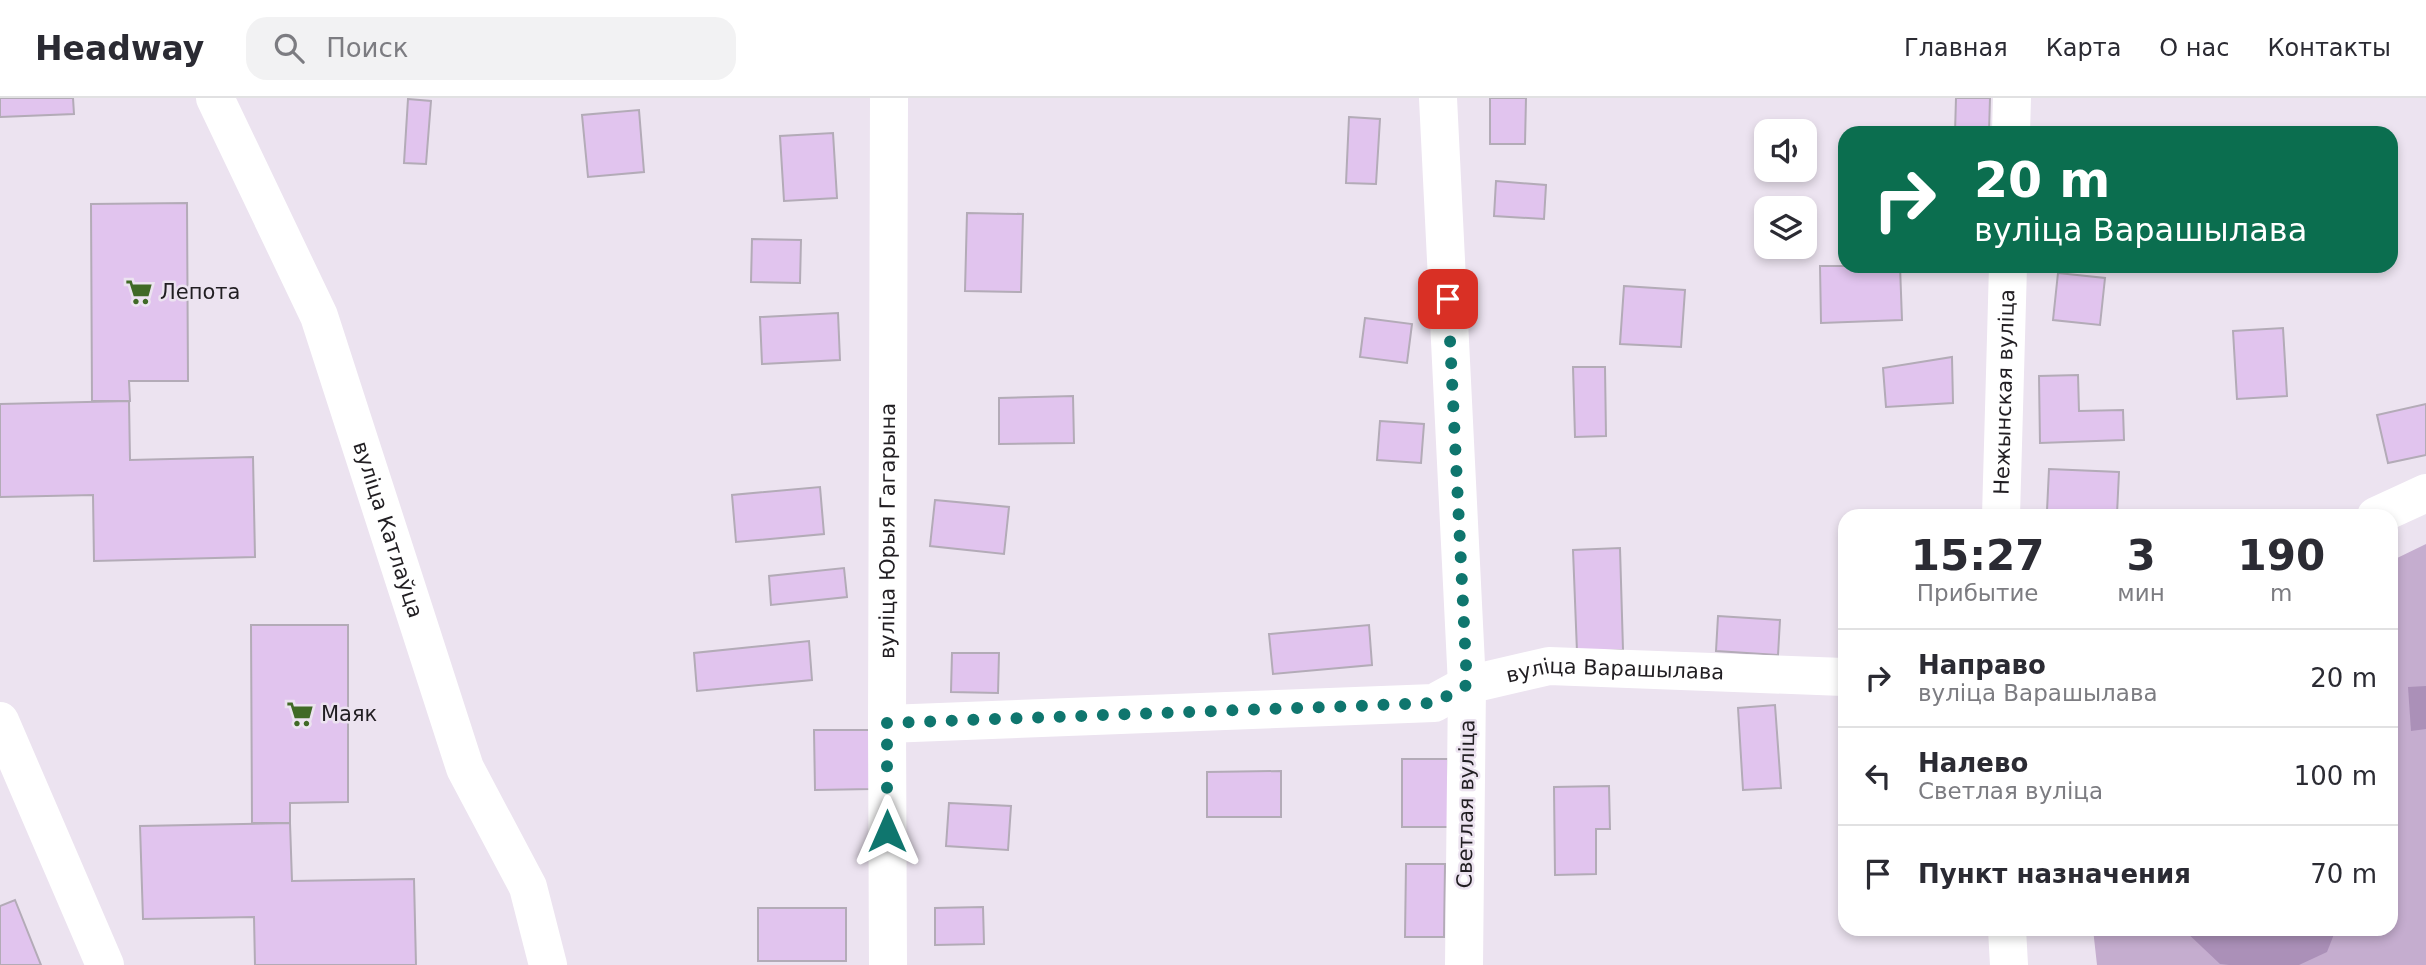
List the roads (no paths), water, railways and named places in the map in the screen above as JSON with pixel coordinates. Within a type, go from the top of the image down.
[{"type":"street","name":"вуліца Юрыя Гагарына","points":[[888,965],[889,98]]},
{"type":"street","name":"Светлая вуліца","points":[[1438,98],[1467,685],[1464,965]]},
{"type":"street","points":[[2011,126],[2012,98]]},
{"type":"street","name":"вуліца Катлаўца","points":[[222,100],[319,316],[465,768],[528,887],[548,965]]},
{"type":"street","name":"Нежынская вуліца","points":[[2001,509],[2008,273]]},
{"type":"street","points":[[2391,509],[2426,493]]},
{"type":"street","name":"вуліца Варашылава","points":[[887,723],[1434,703],[1467,685],[1549,666],[1838,677]]},
{"type":"street","points":[[0,721],[104,965]]},
{"type":"street","points":[[2007,936],[2009,965]]},
{"type":"place","name":"Лепота","points":[[139,292]]},
{"type":"place","name":"Маяк","points":[[300,714]]}]
